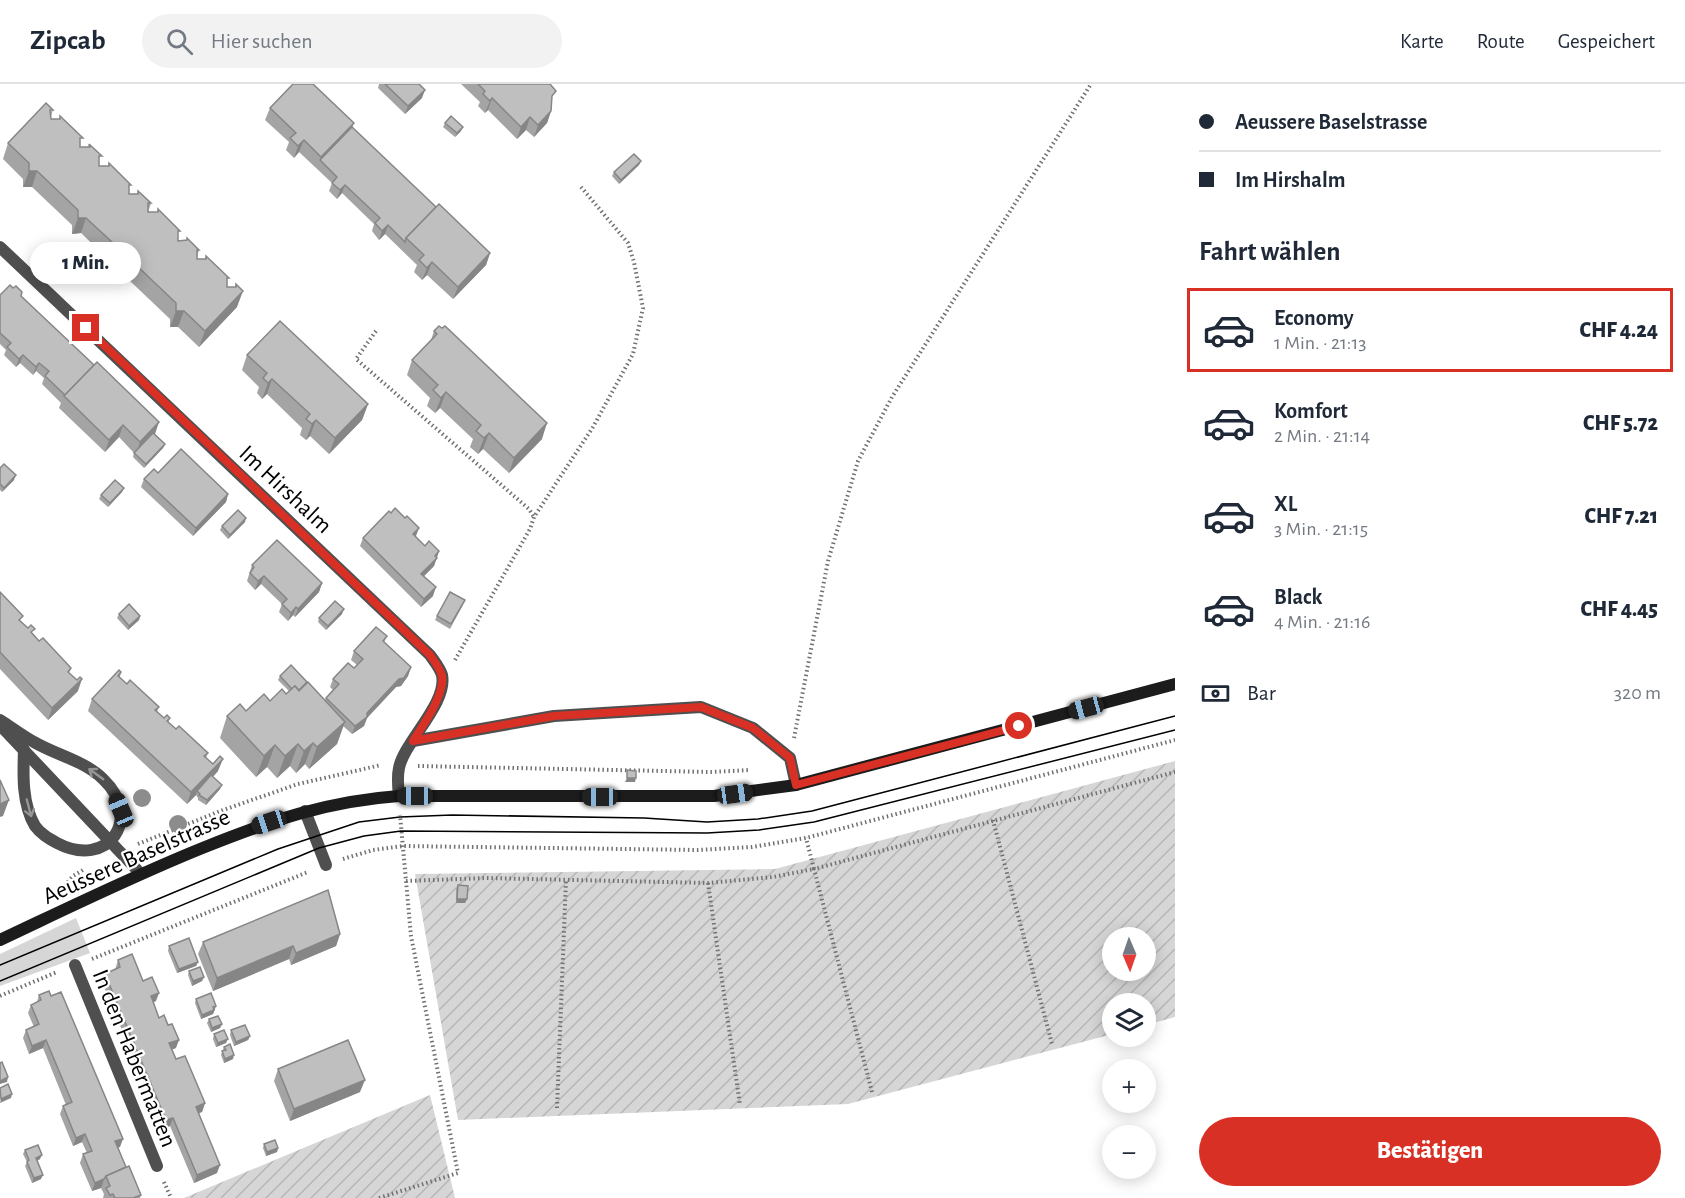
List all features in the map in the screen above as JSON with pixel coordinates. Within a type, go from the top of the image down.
[{"type":"main road","name":"Aeussere Baselstrasse","points":[[0,940],[140,873],[251,828],[305,811],[362,799],[399,796],[714,796],[796,785],[1175,684]]},
{"type":"street","name":"Im Hirshalm","points":[[0,247],[430,655],[440,670],[442,678]]},
{"type":"street","points":[[399,796],[399,766],[434,707],[442,678]]},
{"type":"street","points":[[413,741],[554,716],[701,707],[753,728],[790,758],[796,785]]},
{"type":"street","points":[[0,720],[34,742],[87,768],[102,778],[112,789],[121,810],[121,824],[109,840],[99,848],[83,852],[68,849],[45,836],[36,827],[30,815],[23,783],[24,750]]},
{"type":"street","points":[[0,725],[140,873]]},
{"type":"street","points":[[305,811],[326,865]]},
{"type":"street","name":"In den Habermatten","points":[[75,965],[157,1166]]},
{"type":"path","points":[[790,758],[828,561],[858,460],[892,397],[1091,84]]},
{"type":"path","points":[[442,678],[530,529],[534,517],[593,428],[633,354],[644,308],[634,262],[628,243],[581,187]]},
{"type":"path","points":[[376,331],[356,359],[529,509],[534,517]]},
{"type":"path","points":[[0,996],[326,865],[373,850],[403,846],[698,850],[753,847],[806,838],[1175,740]]},
{"type":"path","points":[[406,881],[486,878],[708,883],[773,877],[814,869],[1175,773]]},
{"type":"path","points":[[379,1198],[458,1173],[411,936],[399,796]]},
{"type":"path","points":[[993,820],[1052,1044]]},
{"type":"path","points":[[806,838],[872,1092]]},
{"type":"path","points":[[557,1108],[566,880]]},
{"type":"path","points":[[708,883],[740,1105]]},
{"type":"shaded area","points":[[1175,761],[1175,1017],[1156,1022],[1156,993],[1102,993],[1102,1037],[848,1104],[458,1120],[415,874],[775,869]]},
{"type":"shaded area","points":[[76,918],[90,953],[0,986],[0,954]]},
{"type":"shaded area","points":[[430,1095],[455,1198],[184,1198]]},
{"type":"building","points":[[293,84],[313,84],[354,123],[321,157],[304,140],[298,146],[290,138],[296,133],[270,108]]},
{"type":"building","points":[[385,84],[419,84],[425,90],[408,106]]},
{"type":"building","points":[[478,84],[550,84],[556,91],[552,96],[551,111],[538,125],[530,117],[521,127],[492,98],[490,101],[483,94],[485,91]]},
{"type":"building","points":[[46,103],[53,110],[50,110],[51,119],[60,119],[60,116],[83,138],[80,138],[80,147],[90,147],[89,144],[102,156],[99,156],[99,166],[109,166],[109,163],[131,185],[129,185],[129,194],[138,194],[138,191],[151,203],[148,203],[148,212],[158,212],[158,209],[180,231],[178,231],[178,241],[187,240],[187,238],[199,250],[197,250],[197,259],[206,259],[206,256],[229,278],[227,278],[227,287],[236,287],[236,284],[243,291],[205,331],[184,311],[176,311],[176,303],[135,264],[127,265],[127,256],[86,218],[78,218],[78,210],[37,171],[29,171],[29,163],[8,143]]},
{"type":"building","points":[[451,116],[463,127],[457,133],[445,123]]},
{"type":"building","points":[[352,127],[436,207],[406,238],[405,242],[388,225],[382,231],[375,223],[380,218],[345,185],[340,190],[332,183],[337,177],[320,160]]},
{"type":"building","points":[[634,154],[641,161],[621,180],[614,172]]},
{"type":"building","points":[[439,204],[490,253],[458,287],[432,262],[427,268],[419,260],[424,255],[406,238]]},
{"type":"building","points":[[10,285],[13,288],[16,286],[22,292],[21,296],[94,365],[65,395],[45,376],[49,371],[39,363],[36,367],[23,355],[19,359],[7,347],[11,343],[0,333],[0,295]]},
{"type":"building","points":[[280,321],[368,404],[335,438],[316,420],[312,424],[306,419],[310,414],[272,379],[268,383],[263,378],[267,373],[247,355]]},
{"type":"building","points":[[439,326],[442,328],[445,326],[547,423],[514,458],[489,433],[484,438],[476,431],[481,425],[446,392],[441,398],[433,390],[438,385],[412,360],[437,334],[434,331]]},
{"type":"building","points":[[97,362],[159,422],[140,442],[123,425],[109,440],[64,396]]},
{"type":"building","points":[[153,433],[165,444],[146,464],[134,453]]},
{"type":"building","points":[[181,449],[228,494],[196,528],[144,479],[154,469],[158,473]]},
{"type":"building","points":[[4,464],[16,475],[4,488],[0,484],[0,468]]},
{"type":"building","points":[[115,480],[124,488],[110,503],[101,495]]},
{"type":"building","points":[[395,508],[419,528],[413,534],[425,546],[429,541],[439,551],[435,556],[437,558],[421,574],[436,587],[424,599],[363,538],[389,511],[391,513]]},
{"type":"building","points":[[238,510],[246,518],[230,535],[222,526]]},
{"type":"building","points":[[277,540],[322,583],[298,609],[296,607],[291,613],[282,604],[287,599],[264,576],[258,581],[250,573],[254,567],[252,565]]},
{"type":"building","points":[[0,592],[23,616],[19,620],[28,628],[31,625],[35,629],[31,632],[39,641],[43,638],[71,668],[68,672],[77,680],[80,677],[82,679],[52,708],[0,652]]},
{"type":"building","points":[[450,592],[465,600],[451,624],[437,616]]},
{"type":"building","points":[[335,601],[344,609],[328,626],[319,618]]},
{"type":"building","points":[[129,604],[140,616],[129,626],[119,614]]},
{"type":"building","points":[[376,627],[387,636],[383,641],[411,667],[404,678],[399,679],[367,713],[367,717],[355,726],[326,698],[339,684],[333,679],[348,663],[354,668],[363,659],[354,651]]},
{"type":"building","points":[[291,665],[307,682],[299,690],[295,686],[292,689],[280,676]]},
{"type":"building","points":[[119,670],[121,672],[118,676],[127,684],[130,680],[159,707],[155,710],[164,718],[167,715],[170,718],[167,721],[176,729],[179,726],[208,753],[204,756],[213,764],[220,756],[223,759],[191,792],[92,699]]},
{"type":"building","points":[[308,682],[345,722],[317,747],[313,743],[304,751],[298,744],[285,756],[275,745],[264,756],[227,716],[240,704],[246,711],[264,694],[270,701],[282,689],[286,694],[295,686],[299,691]]},
{"type":"building","points":[[627,770],[636,771],[636,778],[627,778]]},
{"type":"building","points":[[211,775],[222,785],[207,800],[197,791]]},
{"type":"building","points":[[0,780],[9,800],[0,804]]},
{"type":"building","points":[[458,885],[468,886],[467,899],[457,899]]},
{"type":"building","points":[[328,890],[340,934],[296,953],[293,946],[217,978],[203,942]]},
{"type":"building","points":[[189,938],[198,962],[179,969],[169,946]]},
{"type":"building","points":[[132,954],[143,981],[152,977],[159,993],[151,996],[159,1018],[164,1015],[168,1025],[172,1024],[179,1040],[169,1043],[176,1059],[185,1056],[205,1103],[196,1107],[220,1165],[197,1175],[173,1118],[166,1120],[105,974],[120,967],[118,960]]},
{"type":"building","points":[[200,967],[204,977],[193,981],[189,971]]},
{"type":"building","points":[[49,991],[51,996],[61,992],[123,1139],[115,1141],[126,1167],[95,1183],[83,1154],[92,1151],[85,1134],[76,1138],[63,1106],[72,1102],[46,1040],[32,1046],[26,1030],[39,1024],[31,1005],[41,1000],[39,995]]},
{"type":"building","points":[[211,993],[216,1006],[213,1007],[214,1010],[202,1015],[196,999]]},
{"type":"building","points":[[218,1016],[222,1024],[212,1028],[209,1019]]},
{"type":"building","points":[[245,1025],[250,1036],[236,1042],[231,1030]]},
{"type":"building","points":[[224,1030],[228,1039],[218,1043],[214,1034]]},
{"type":"building","points":[[348,1040],[365,1080],[294,1109],[278,1069]]},
{"type":"building","points":[[230,1044],[234,1055],[225,1059],[222,1051],[226,1050],[224,1047]]},
{"type":"building","points":[[2,1062],[8,1077],[0,1081],[0,1063]]},
{"type":"building","points":[[8,1084],[12,1094],[1,1099],[0,1088]]},
{"type":"building","points":[[275,1140],[278,1148],[267,1152],[264,1144]]},
{"type":"building","points":[[38,1145],[42,1155],[36,1158],[43,1175],[34,1178],[25,1150]]},
{"type":"building","points":[[129,1166],[141,1195],[133,1198],[115,1198],[106,1188],[110,1186],[106,1176]]},
{"type":"tram line","points":[[0,965],[278,849],[359,822],[400,817],[452,815],[644,818],[707,822],[758,819],[812,811],[1175,716]]},
{"type":"tram line","points":[[0,981],[319,848],[364,836],[401,831],[707,833],[759,830],[814,822],[1175,730]]},
{"type":"route","points":[[86,328],[430,655],[440,670],[442,678],[440,692],[434,707],[413,741],[554,716],[701,707],[753,728],[790,758],[796,785],[1019,726]]}]
